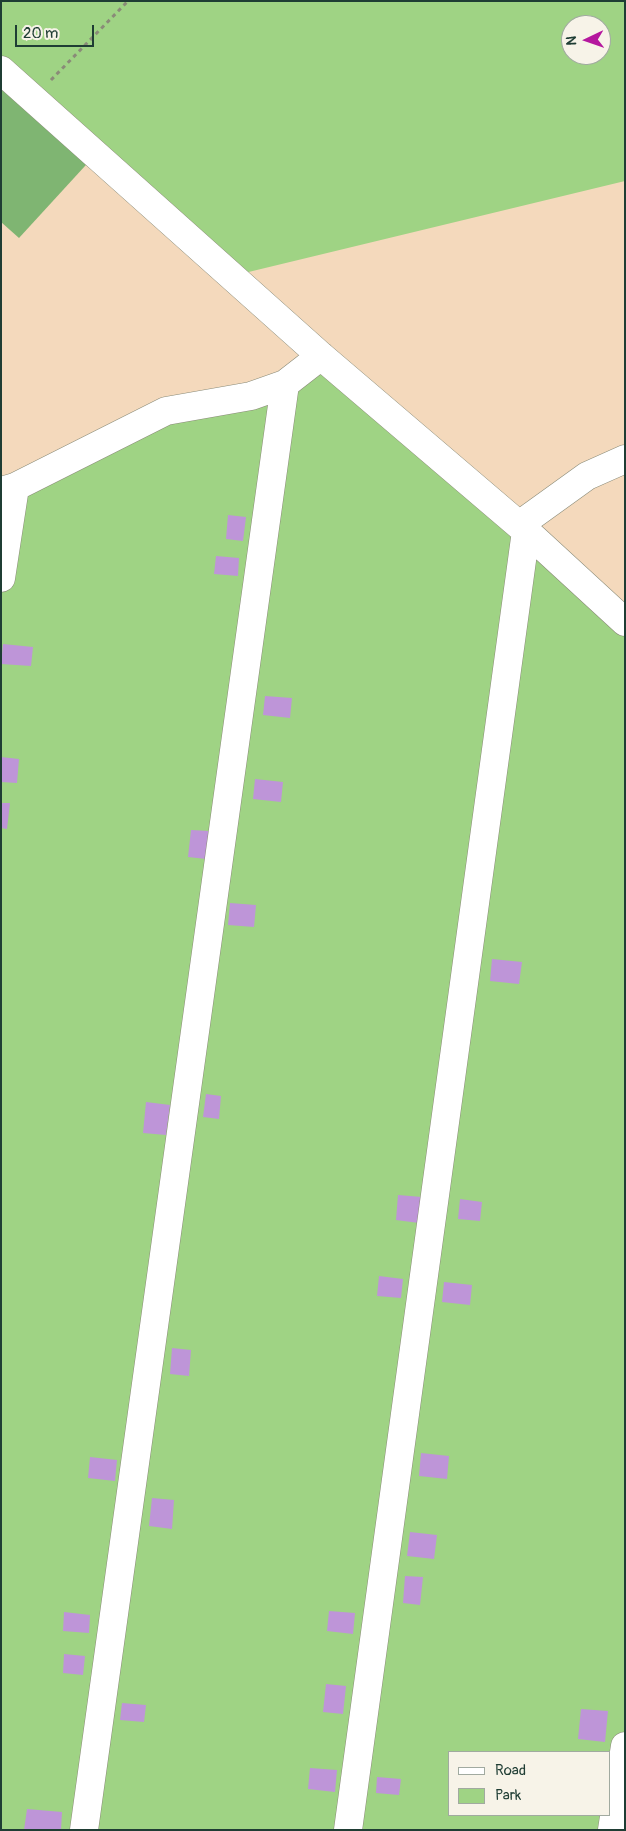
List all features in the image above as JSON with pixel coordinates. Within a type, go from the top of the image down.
[{"type":"street","points":[[1,70],[321,356],[522,528],[625,622]]},
{"type":"street","points":[[1,578],[8,489],[166,411],[251,396],[285,384],[321,356]]},
{"type":"street","points":[[84,1830],[285,384]]},
{"type":"street","points":[[348,1830],[522,528],[587,476],[625,459]]},
{"type":"street","points":[[612,1830],[625,1746]]},
{"type":"path","points":[[33,98],[128,1]]},
{"type":"green space","points":[[1,1],[625,1],[625,181],[232,276],[1,70]]},
{"type":"green space","points":[[1,70],[96,154],[19,238],[1,222]]},
{"type":"green space","points":[[321,356],[625,622],[625,1830],[1,1830],[1,491],[166,411],[251,396]]},
{"type":"building","points":[[228,515],[246,517],[243,541],[226,539]]},
{"type":"building","points":[[216,556],[239,558],[238,576],[214,574]]},
{"type":"building","points":[[3,644],[33,647],[31,666],[1,664]]},
{"type":"building","points":[[265,696],[292,698],[290,718],[263,715]]},
{"type":"building","points":[[1,757],[19,759],[17,783],[1,782]]},
{"type":"building","points":[[255,779],[283,782],[281,802],[253,799]]},
{"type":"building","points":[[1,803],[10,803],[7,829],[1,828]]},
{"type":"building","points":[[191,830],[209,831],[206,859],[188,857]]},
{"type":"building","points":[[230,903],[256,905],[254,927],[228,925]]},
{"type":"building","points":[[492,959],[522,962],[519,984],[490,981]]},
{"type":"building","points":[[206,1094],[221,1096],[219,1119],[203,1117]]},
{"type":"building","points":[[146,1102],[170,1105],[166,1135],[143,1133]]},
{"type":"building","points":[[398,1195],[422,1197],[419,1223],[396,1220]]},
{"type":"building","points":[[460,1199],[482,1202],[480,1221],[458,1219]]},
{"type":"building","points":[[379,1276],[403,1279],[401,1298],[377,1296]]},
{"type":"building","points":[[444,1282],[472,1285],[470,1305],[442,1302]]},
{"type":"building","points":[[172,1348],[191,1350],[189,1376],[170,1374]]},
{"type":"building","points":[[421,1453],[449,1456],[447,1479],[419,1476]]},
{"type":"building","points":[[90,1457],[117,1460],[115,1481],[88,1478]]},
{"type":"building","points":[[152,1498],[174,1500],[172,1529],[149,1526]]},
{"type":"building","points":[[410,1532],[437,1535],[434,1559],[407,1556]]},
{"type":"building","points":[[405,1576],[423,1577],[420,1605],[403,1603]]},
{"type":"building","points":[[329,1611],[355,1613],[353,1634],[327,1631]]},
{"type":"building","points":[[64,1612],[90,1615],[89,1633],[63,1631]]},
{"type":"building","points":[[64,1654],[85,1656],[83,1675],[63,1673]]},
{"type":"building","points":[[326,1684],[346,1686],[343,1714],[323,1712]]},
{"type":"building","points":[[122,1703],[146,1705],[144,1722],[120,1720]]},
{"type":"building","points":[[581,1709],[608,1711],[605,1742],[578,1739]]},
{"type":"building","points":[[310,1768],[337,1770],[335,1792],[308,1789]]},
{"type":"building","points":[[377,1777],[401,1779],[399,1795],[376,1793]]},
{"type":"building","points":[[27,1809],[62,1812],[61,1830],[24,1830]]}]
